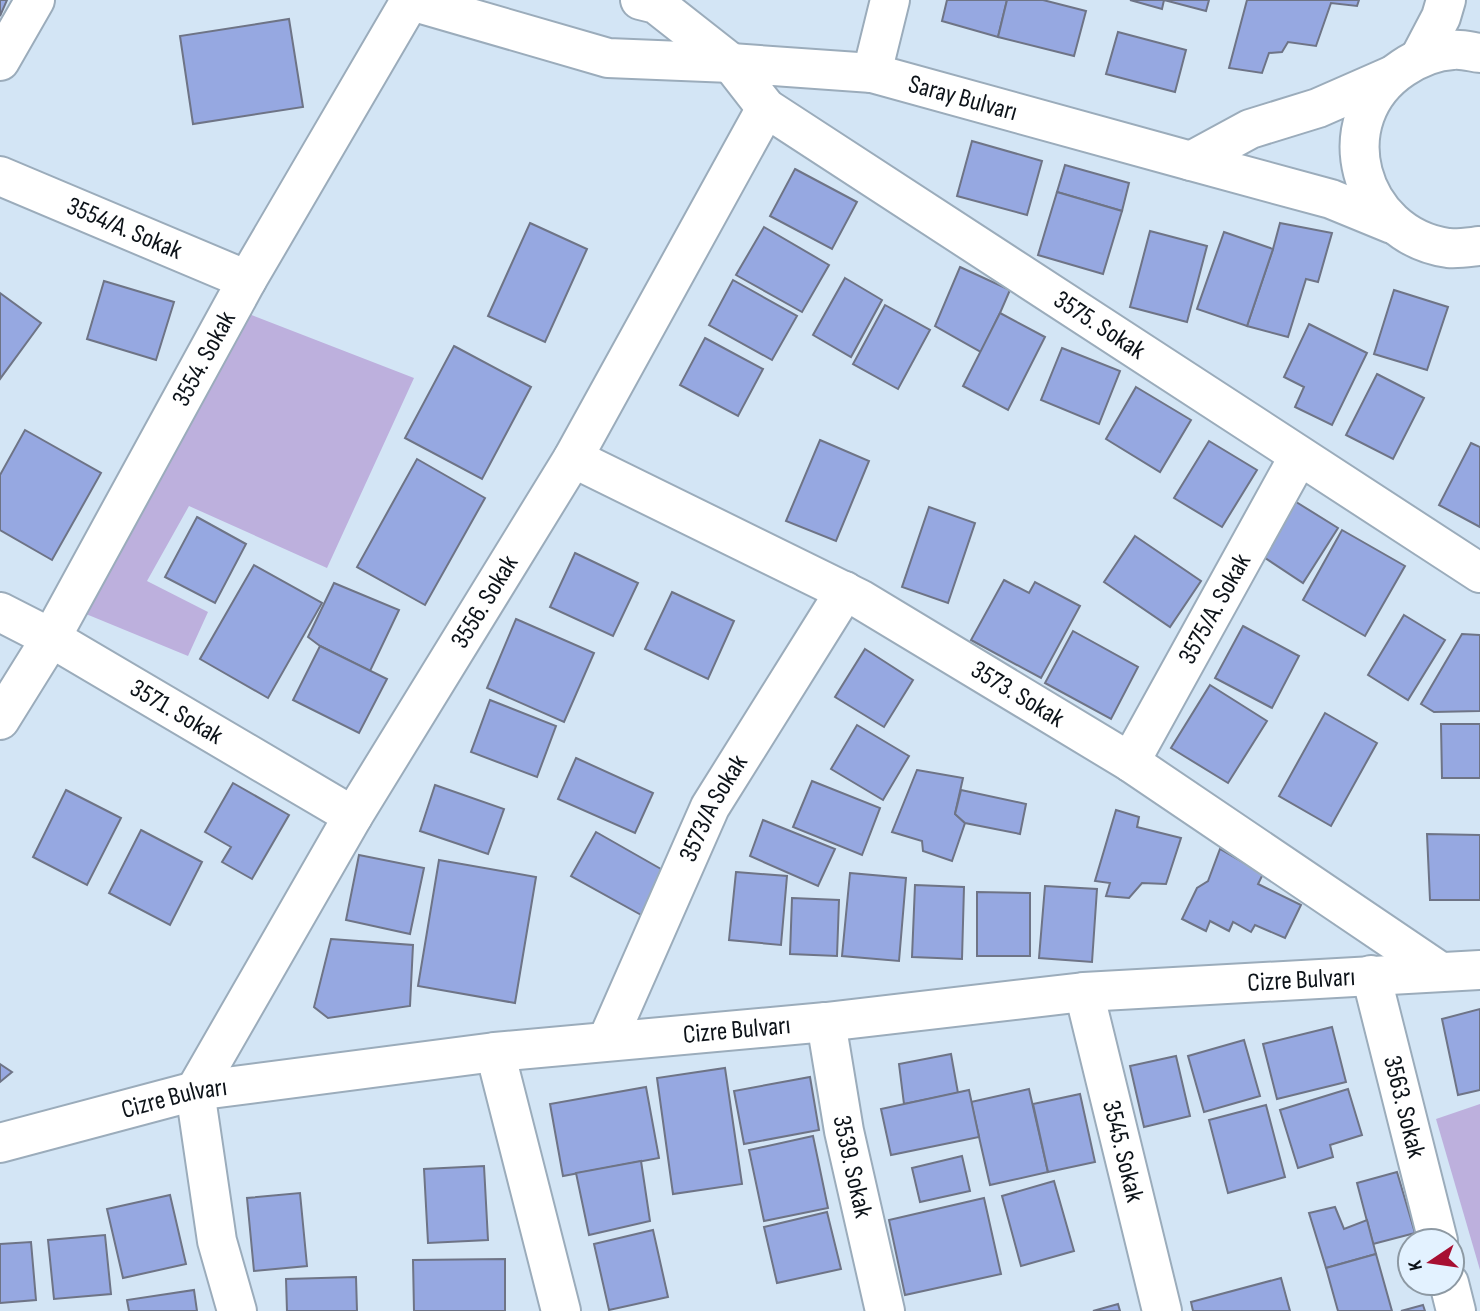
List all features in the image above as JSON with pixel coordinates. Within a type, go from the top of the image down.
[{"type":"street","points":[[0,61],[35,0]]},
{"type":"street","name":"Saray Bulvarı","points":[[409,0],[608,58],[872,73],[1331,199],[1392,224],[1419,241],[1470,251]]},
{"type":"street","name":"3554. Sokak","points":[[0,720],[51,638],[247,280],[409,0]]},
{"type":"street","points":[[640,0],[656,4],[732,63]]},
{"type":"street","points":[[872,73],[890,0]]},
{"type":"street","points":[[1445,54],[1441,17],[1446,0]]},
{"type":"street","points":[[1191,161],[1250,129],[1318,108],[1445,54]]},
{"type":"street","points":[[1392,224],[1373,199],[1361,170],[1360,135],[1370,103],[1445,54]]},
{"type":"street","name":"3575. Sokak","points":[[732,63],[766,108],[1480,573]]},
{"type":"street","name":"3556. Sokak","points":[[195,1091],[353,816],[573,458],[766,108]]},
{"type":"street","name":"3554/A. Sokak","points":[[0,176],[247,280]]},
{"type":"street","name":"3575/A. Sokak","points":[[1129,762],[1298,456]]},
{"type":"street","name":"3573. Sokak","points":[[573,458],[845,590],[1129,762],[1439,971]]},
{"type":"street","name":"3573/A Sokak","points":[[607,1041],[710,807],[845,590]]},
{"type":"street","name":"3571. Sokak","points":[[0,611],[51,638],[353,816]]},
{"type":"street","name":"Cizre Bulvarı","points":[[0,1143],[195,1091],[495,1052],[826,1021],[1084,992],[1480,970]]},
{"type":"street","name":"3563. Sokak","points":[[1371,975],[1434,1227]]},
{"type":"street","name":"3545. Sokak","points":[[1084,992],[1163,1311]]},
{"type":"street","name":"3539. Sokak","points":[[826,1021],[844,1131],[885,1311]]},
{"type":"street","points":[[495,1052],[561,1311]]},
{"type":"street","points":[[195,1091],[217,1241],[237,1311]]},
{"type":"shaded area","points":[[249,314],[414,378],[327,568],[189,506],[147,581],[208,612],[188,656],[86,614]]},
{"type":"shaded area","points":[[1480,1104],[1480,1270],[1436,1119]]},
{"type":"building","points":[[0,0],[7,0],[0,16]]},
{"type":"building","points":[[947,0],[1007,0],[998,37],[942,21]]},
{"type":"building","points":[[1007,0],[1043,0],[1086,11],[1074,56],[998,37]]},
{"type":"building","points":[[1130,0],[1164,0],[1162,9]]},
{"type":"building","points":[[1164,0],[1209,0],[1206,11]]},
{"type":"building","points":[[1247,0],[1359,0],[1357,6],[1331,3],[1316,46],[1288,42],[1282,52],[1269,53],[1262,73],[1229,68]]},
{"type":"building","points":[[289,19],[303,107],[193,124],[180,36]]},
{"type":"building","points":[[1118,32],[1186,50],[1175,92],[1106,74]]},
{"type":"building","points":[[972,141],[1042,161],[1027,215],[957,196]]},
{"type":"building","points":[[1065,165],[1129,183],[1122,211],[1057,192]]},
{"type":"building","points":[[795,169],[857,202],[832,249],[770,216]]},
{"type":"building","points":[[1057,192],[1122,211],[1103,274],[1038,255]]},
{"type":"building","points":[[530,223],[587,249],[545,342],[488,316]]},
{"type":"building","points":[[1280,223],[1332,233],[1318,282],[1306,279],[1288,337],[1247,326]]},
{"type":"building","points":[[764,227],[829,265],[802,312],[736,275]]},
{"type":"building","points":[[1150,231],[1207,246],[1187,322],[1130,307]]},
{"type":"building","points":[[1224,232],[1273,249],[1247,326],[1197,309]]},
{"type":"building","points":[[960,267],[1010,290],[981,352],[935,326]]},
{"type":"building","points":[[845,278],[882,300],[851,357],[813,335]]},
{"type":"building","points":[[733,280],[797,316],[772,360],[709,325]]},
{"type":"building","points":[[104,281],[174,302],[156,360],[87,339]]},
{"type":"building","points":[[1394,290],[1448,307],[1427,370],[1374,354]]},
{"type":"building","points":[[0,293],[41,323],[0,379]]},
{"type":"building","points":[[885,305],[930,330],[898,389],[853,364]]},
{"type":"building","points":[[1000,313],[1045,337],[1008,410],[963,386]]},
{"type":"building","points":[[1309,324],[1367,353],[1332,425],[1295,407],[1304,387],[1284,377]]},
{"type":"building","points":[[705,338],[763,369],[738,416],[680,385]]},
{"type":"building","points":[[454,346],[531,387],[482,479],[405,438]]},
{"type":"building","points":[[1062,348],[1120,371],[1099,424],[1041,400]]},
{"type":"building","points":[[1377,374],[1424,398],[1393,459],[1346,435]]},
{"type":"building","points":[[1136,387],[1191,420],[1160,472],[1106,439]]},
{"type":"building","points":[[25,430],[101,473],[52,560],[0,530],[0,475]]},
{"type":"building","points":[[820,440],[869,461],[836,541],[786,521]]},
{"type":"building","points":[[1209,441],[1257,470],[1222,527],[1174,498]]},
{"type":"building","points":[[1471,443],[1480,447],[1480,527],[1439,505]]},
{"type":"building","points":[[417,459],[485,498],[425,605],[357,567]]},
{"type":"building","points":[[1293,500],[1338,528],[1303,583],[1259,554]]},
{"type":"building","points":[[929,507],[975,523],[948,603],[902,587]]},
{"type":"building","points":[[197,517],[246,544],[215,603],[165,577]]},
{"type":"building","points":[[1342,530],[1405,566],[1365,636],[1303,600]]},
{"type":"building","points":[[1135,536],[1201,581],[1170,627],[1104,582]]},
{"type":"building","points":[[575,553],[638,583],[613,636],[550,607]]},
{"type":"building","points":[[254,565],[322,603],[268,698],[200,659]]},
{"type":"building","points":[[1004,580],[1029,593],[1035,582],[1080,606],[1041,678],[971,640]]},
{"type":"building","points":[[334,583],[399,610],[370,671],[320,646],[308,637]]},
{"type":"building","points":[[672,592],[734,621],[708,679],[645,649]]},
{"type":"building","points":[[1404,615],[1445,640],[1408,700],[1368,675]]},
{"type":"building","points":[[516,619],[594,653],[564,722],[487,688]]},
{"type":"building","points":[[1243,626],[1299,656],[1272,708],[1215,678]]},
{"type":"building","points":[[1073,631],[1138,667],[1111,719],[1045,683]]},
{"type":"building","points":[[1462,634],[1480,635],[1480,711],[1434,712],[1421,704]]},
{"type":"building","points":[[320,646],[387,679],[359,733],[293,700]]},
{"type":"building","points":[[865,649],[913,680],[884,727],[835,697]]},
{"type":"building","points":[[1210,685],[1267,721],[1228,783],[1171,748]]},
{"type":"building","points":[[490,700],[556,726],[537,777],[471,752]]},
{"type":"building","points":[[1325,713],[1377,743],[1331,826],[1279,796]]},
{"type":"building","points":[[1441,724],[1480,724],[1480,778],[1442,778]]},
{"type":"building","points":[[857,725],[909,756],[883,800],[831,769]]},
{"type":"building","points":[[576,758],[653,793],[635,833],[558,799]]},
{"type":"building","points":[[917,770],[963,778],[955,814],[965,823],[952,861],[923,851],[922,841],[892,832]]},
{"type":"building","points":[[812,781],[880,808],[862,855],[793,827]]},
{"type":"building","points":[[233,783],[289,815],[252,879],[222,862],[231,847],[205,832]]},
{"type":"building","points":[[435,785],[504,809],[488,854],[420,831]]},
{"type":"building","points":[[66,790],[121,818],[87,885],[33,857]]},
{"type":"building","points":[[961,790],[1026,804],[1020,834],[965,823],[955,814]]},
{"type":"building","points":[[1116,810],[1139,817],[1137,827],[1181,838],[1166,884],[1142,883],[1129,898],[1106,896],[1110,883],[1095,881]]},
{"type":"building","points":[[763,820],[835,849],[818,886],[750,856]]},
{"type":"building","points":[[141,830],[202,862],[170,925],[109,893]]},
{"type":"building","points":[[596,832],[668,873],[643,916],[571,876]]},
{"type":"building","points":[[1427,834],[1480,835],[1480,900],[1430,900]]},
{"type":"building","points":[[1220,849],[1263,874],[1258,884],[1301,905],[1285,938],[1255,925],[1251,932],[1233,922],[1229,931],[1210,921],[1206,931],[1182,919],[1197,888],[1208,881]]},
{"type":"building","points":[[359,855],[424,868],[410,934],[346,920]]},
{"type":"building","points":[[439,860],[536,877],[515,1003],[418,986]]},
{"type":"building","points":[[736,872],[787,876],[781,945],[729,940]]},
{"type":"building","points":[[850,873],[906,878],[899,961],[842,956]]},
{"type":"building","points":[[915,885],[964,887],[962,959],[912,957]]},
{"type":"building","points":[[1045,886],[1097,889],[1092,962],[1039,958]]},
{"type":"building","points":[[977,892],[1030,893],[1030,956],[977,956]]},
{"type":"building","points":[[792,898],[839,900],[837,956],[790,954]]},
{"type":"building","points":[[331,939],[413,945],[410,1006],[328,1018],[314,1007]]},
{"type":"building","points":[[1480,1009],[1480,1090],[1458,1095],[1442,1019]]},
{"type":"building","points":[[1332,1027],[1346,1082],[1277,1099],[1263,1044]]},
{"type":"building","points":[[1244,1040],[1260,1096],[1204,1112],[1188,1056]]},
{"type":"building","points":[[951,1054],[958,1093],[904,1104],[899,1064]]},
{"type":"building","points":[[1176,1056],[1190,1116],[1144,1127],[1130,1066]]},
{"type":"building","points":[[0,1064],[12,1072],[0,1082]]},
{"type":"building","points":[[725,1068],[742,1184],[673,1194],[657,1078]]},
{"type":"building","points":[[810,1077],[819,1130],[744,1144],[734,1091]]},
{"type":"building","points":[[646,1087],[659,1158],[563,1176],[550,1104]]},
{"type":"building","points":[[1029,1089],[1048,1172],[990,1185],[971,1102]]},
{"type":"building","points":[[1348,1089],[1362,1135],[1330,1145],[1333,1157],[1298,1168],[1280,1110]]},
{"type":"building","points":[[969,1090],[979,1137],[891,1155],[881,1109]]},
{"type":"building","points":[[1080,1094],[1095,1162],[1048,1172],[1033,1104]]},
{"type":"building","points":[[1266,1105],[1285,1177],[1228,1193],[1209,1120]]},
{"type":"building","points":[[813,1136],[828,1208],[764,1221],[749,1150]]},
{"type":"building","points":[[962,1156],[970,1191],[920,1202],[912,1168]]},
{"type":"building","points":[[641,1161],[650,1221],[589,1235],[576,1173]]},
{"type":"building","points":[[484,1166],[488,1240],[428,1243],[424,1169]]},
{"type":"building","points":[[1397,1172],[1413,1227],[1396,1227],[1396,1238],[1373,1244],[1357,1183]]},
{"type":"building","points":[[1054,1181],[1074,1251],[1021,1266],[1002,1196]]},
{"type":"building","points":[[300,1193],[307,1266],[254,1271],[247,1198]]},
{"type":"building","points":[[170,1195],[186,1264],[123,1278],[107,1209]]},
{"type":"building","points":[[984,1198],[1001,1274],[905,1295],[889,1220]]},
{"type":"building","points":[[1335,1207],[1344,1229],[1367,1220],[1376,1254],[1326,1268],[1309,1213]]},
{"type":"building","points":[[827,1212],[841,1269],[777,1283],[764,1227]]},
{"type":"building","points":[[653,1230],[668,1297],[609,1310],[594,1244]]},
{"type":"building","points":[[105,1235],[111,1294],[54,1299],[48,1240]]},
{"type":"building","points":[[31,1242],[36,1300],[0,1303],[0,1244]]},
{"type":"building","points":[[1376,1254],[1392,1311],[1338,1311],[1326,1268]]},
{"type":"building","points":[[505,1259],[505,1311],[414,1311],[413,1260]]},
{"type":"building","points":[[356,1277],[357,1311],[287,1311],[286,1279]]},
{"type":"building","points":[[1281,1278],[1290,1311],[1193,1311],[1191,1302]]},
{"type":"building","points":[[194,1290],[197,1311],[129,1311],[127,1300]]},
{"type":"building","points":[[1118,1304],[1120,1311],[1093,1311]]},
{"type":"building","points":[[1423,1305],[1425,1311],[1401,1311]]}]
